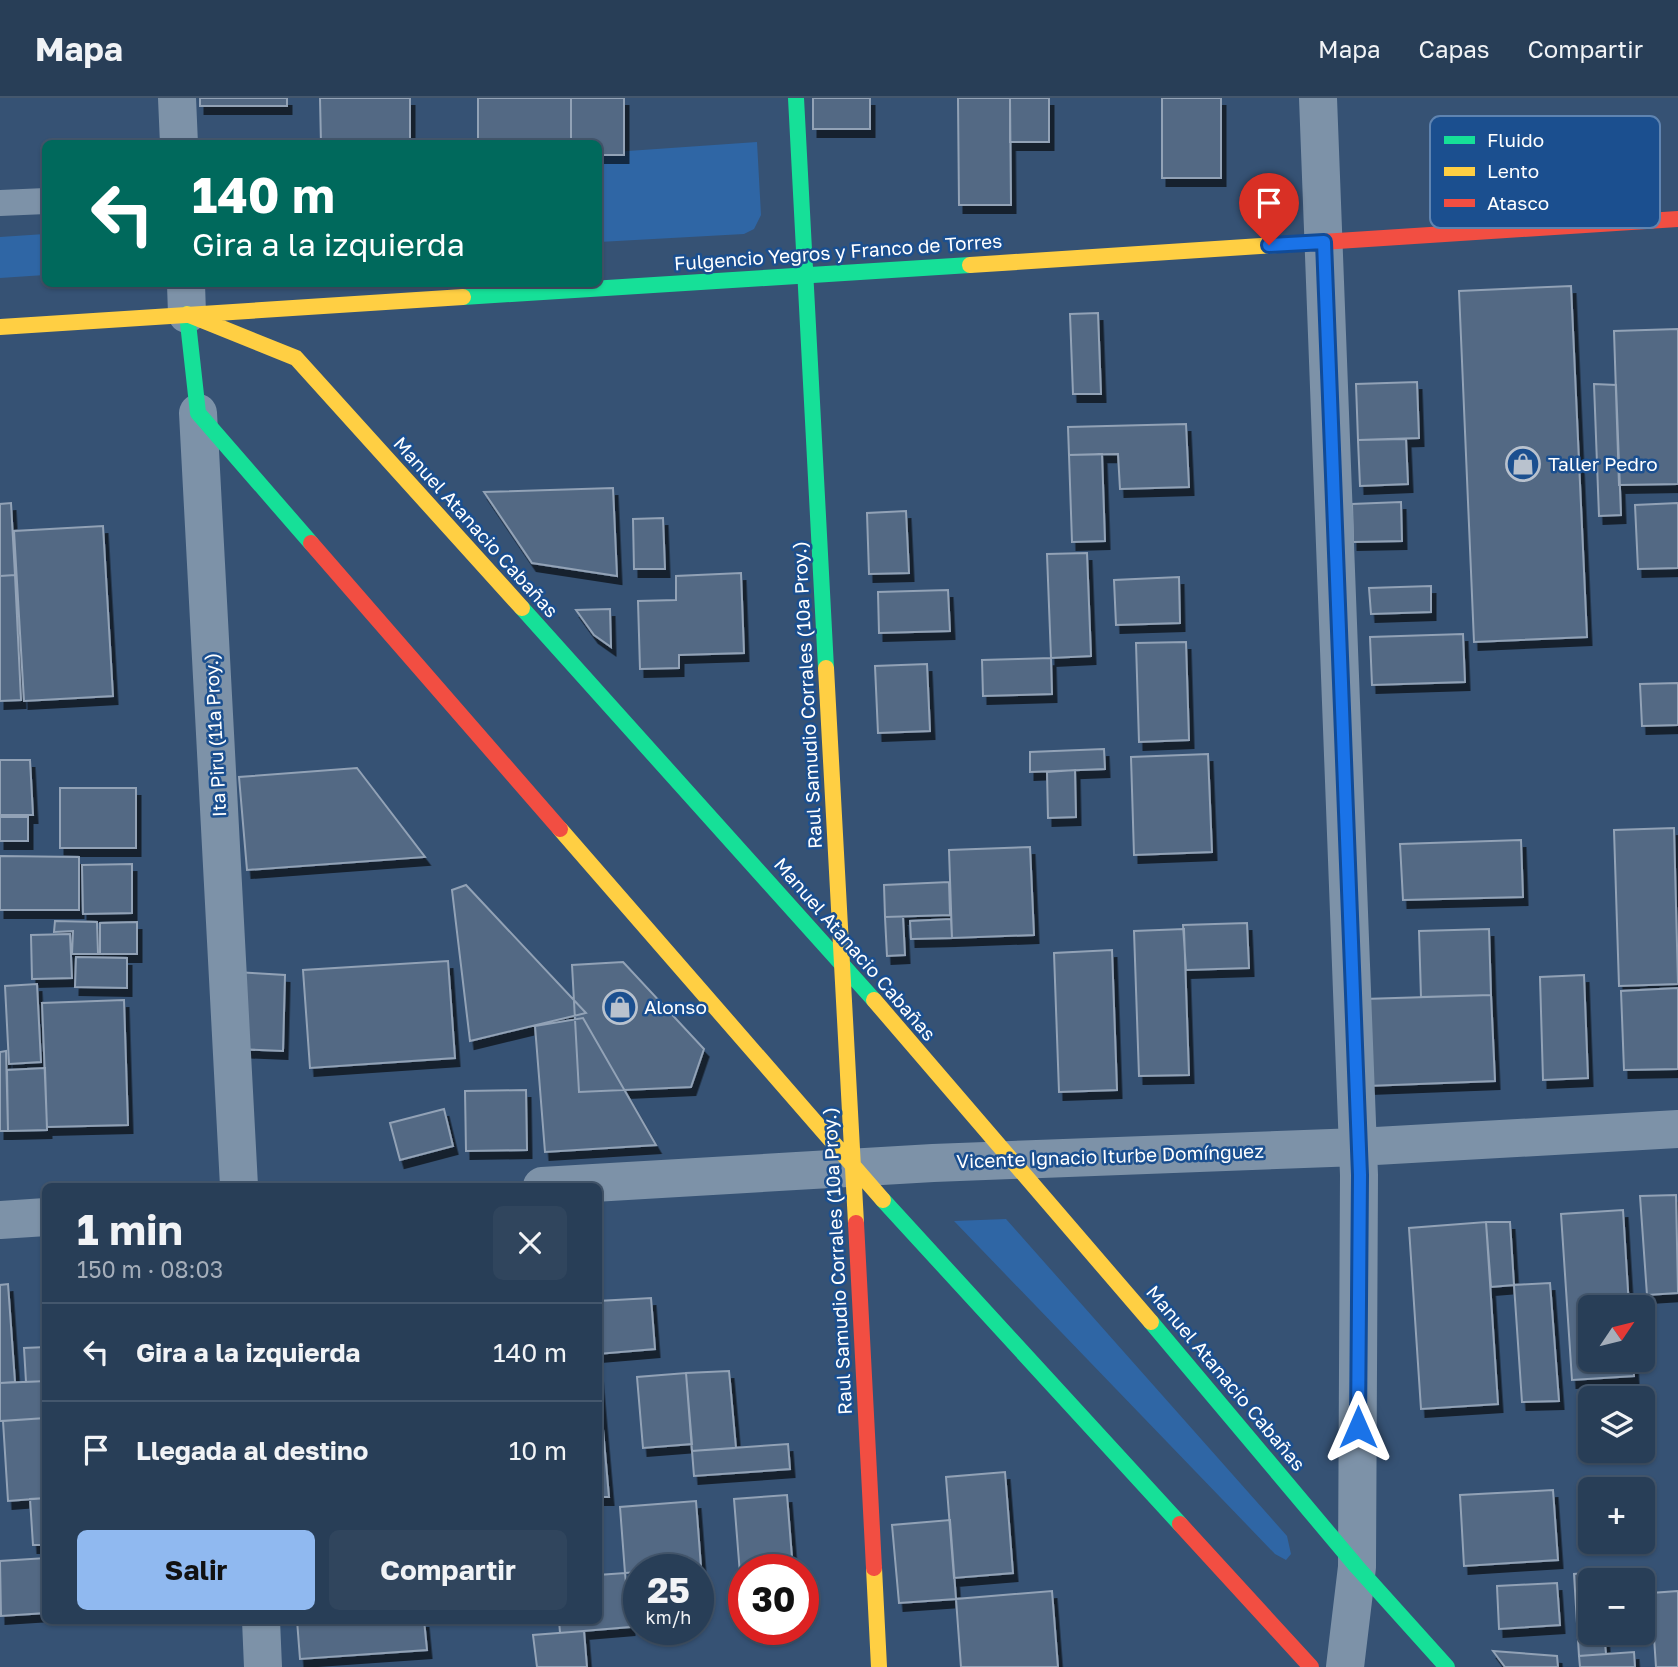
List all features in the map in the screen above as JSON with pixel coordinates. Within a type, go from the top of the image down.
[{"type":"street","points":[[177,98],[179,140]]},
{"type":"street","name":"Raul Samudio Corrales (10ª Proy.)","points":[[796,98],[879,1667]]},
{"type":"street","points":[[1318,98],[1358,1147],[1357,1567],[1345,1667]]},
{"type":"street","name":"Fulgencio Yegros y Franco de Torres","points":[[1660,220],[1678,219]]},
{"type":"street","name":"Fulgencio Yegros y Franco de Torres","points":[[602,283],[805,275],[1539,228]]},
{"type":"street","name":"Fulgencio Yegros y Franco de Torres","points":[[0,327],[186,299],[496,287]]},
{"type":"street","name":"Ita Piru (11ª Proy.)","points":[[186,299],[198,413],[239,1183]]},
{"type":"street","name":"Manuel Atanacio Cabañas","points":[[186,299],[296,358],[842,962],[1357,1567],[1447,1667]]},
{"type":"street","points":[[198,413],[853,1167],[1311,1667]]},
{"type":"street","name":"Vicente Ignacio Iturbe Domínguez","points":[[591,1183],[1012,1159],[1358,1147],[1678,1129]]},
{"type":"street","points":[[0,1220],[42,1217]]},
{"type":"street","points":[[261,1624],[263,1667]]},
{"type":"lane","points":[[0,203],[42,201]]},
{"type":"shaded area","points":[[757,142],[761,215],[754,229],[744,234],[602,242],[602,153]]},
{"type":"shaded area","points":[[42,234],[42,275],[0,278],[0,237]]},
{"type":"shaded area","points":[[1006,1219],[1287,1536],[1291,1554],[1286,1560],[1275,1554],[954,1221]]},
{"type":"building","points":[[200,98],[287,98],[287,106],[200,106]]},
{"type":"building","points":[[320,98],[410,98],[410,140],[321,140]]},
{"type":"building","points":[[478,98],[571,98],[571,140],[478,140]]},
{"type":"building","points":[[571,98],[624,98],[624,155],[602,155],[602,140],[571,140]]},
{"type":"building","points":[[813,98],[870,98],[870,129],[813,129]]},
{"type":"building","points":[[958,98],[1010,98],[1011,205],[959,205]]},
{"type":"building","points":[[1010,98],[1049,98],[1049,142],[1010,142]]},
{"type":"building","points":[[1162,98],[1221,98],[1221,178],[1162,178]]},
{"type":"building","name":"Taller Pedro","points":[[1571,286],[1587,637],[1474,642],[1459,291]]},
{"type":"building","points":[[1098,313],[1101,394],[1073,394],[1070,314]]},
{"type":"building","points":[[1678,329],[1678,484],[1619,485],[1614,331]]},
{"type":"building","points":[[1417,382],[1419,438],[1358,440],[1356,384]]},
{"type":"building","points":[[1594,384],[1616,385],[1621,515],[1599,516]]},
{"type":"building","points":[[1186,424],[1189,487],[1120,489],[1118,454],[1069,455],[1068,427]]},
{"type":"building","points":[[1406,439],[1408,484],[1360,486],[1358,440]]},
{"type":"building","points":[[1102,454],[1105,541],[1072,542],[1069,455]]},
{"type":"building","points":[[613,488],[617,576],[532,563],[484,492]]},
{"type":"building","points":[[1401,502],[1402,541],[1353,542],[1352,504]]},
{"type":"building","points":[[11,503],[15,575],[0,576],[0,504]]},
{"type":"building","points":[[1678,503],[1678,568],[1638,569],[1635,505]]},
{"type":"building","points":[[906,511],[909,573],[869,574],[867,513]]},
{"type":"building","points":[[663,518],[665,569],[634,569],[633,519]]},
{"type":"building","points":[[103,526],[113,696],[24,701],[14,531]]},
{"type":"building","points":[[1087,553],[1091,656],[1051,658],[1047,554]]},
{"type":"building","points":[[741,573],[744,653],[679,655],[679,668],[640,669],[638,601],[676,600],[676,576]]},
{"type":"building","points":[[15,575],[21,700],[0,701],[0,576]]},
{"type":"building","points":[[1179,577],[1180,623],[1116,625],[1114,580]]},
{"type":"building","points":[[1431,586],[1431,612],[1371,614],[1369,588]]},
{"type":"building","points":[[948,590],[950,631],[879,633],[878,592]]},
{"type":"building","points":[[610,609],[611,647],[594,635],[576,610]]},
{"type":"building","points":[[1463,634],[1465,682],[1372,685],[1370,637]]},
{"type":"building","points":[[1186,642],[1189,740],[1139,742],[1136,643]]},
{"type":"building","points":[[1051,658],[1052,694],[983,696],[982,660]]},
{"type":"building","points":[[927,664],[930,731],[878,733],[875,666]]},
{"type":"building","points":[[1678,683],[1678,725],[1642,726],[1640,684]]},
{"type":"building","points":[[1104,749],[1105,769],[1030,772],[1030,752]]},
{"type":"building","points":[[1208,754],[1212,852],[1134,855],[1131,757]]},
{"type":"building","points":[[0,760],[30,760],[33,815],[0,815]]},
{"type":"building","points":[[357,768],[425,857],[247,870],[239,777]]},
{"type":"building","points":[[1075,770],[1076,817],[1048,818],[1047,772]]},
{"type":"building","points":[[60,788],[136,788],[136,848],[60,848]]},
{"type":"building","points":[[0,817],[28,817],[28,841],[0,841]]},
{"type":"building","points":[[1674,828],[1678,984],[1619,986],[1614,830]]},
{"type":"building","points":[[1521,840],[1523,897],[1403,900],[1400,844]]},
{"type":"building","points":[[1030,847],[1034,935],[952,938],[949,850]]},
{"type":"building","points":[[0,856],[79,857],[79,910],[0,910]]},
{"type":"building","points":[[132,864],[132,913],[83,914],[82,865]]},
{"type":"building","points":[[949,882],[950,915],[885,917],[884,885]]},
{"type":"building","points":[[466,885],[586,1013],[470,1041],[452,890]]},
{"type":"building","points":[[885,917],[903,917],[905,955],[887,956]]},
{"type":"building","points":[[951,919],[952,938],[911,939],[910,921]]},
{"type":"building","points":[[55,921],[97,922],[98,954],[72,954],[73,931],[54,932]]},
{"type":"building","points":[[137,922],[137,954],[100,954],[100,923]]},
{"type":"building","points":[[1247,923],[1249,968],[1186,970],[1183,925]]},
{"type":"building","points":[[1184,929],[1189,1075],[1139,1076],[1134,931]]},
{"type":"building","points":[[1489,929],[1491,995],[1421,997],[1419,931]]},
{"type":"building","points":[[70,934],[72,978],[32,979],[31,935]]},
{"type":"building","points":[[1112,950],[1117,1090],[1059,1092],[1054,953]]},
{"type":"building","points":[[76,957],[127,958],[127,988],[75,987]]},
{"type":"building","points":[[448,961],[455,1058],[310,1068],[303,970]]},
{"type":"building","name":"Alonso","points":[[623,962],[704,1049],[691,1087],[579,1092],[572,965]]},
{"type":"building","points":[[237,972],[285,975],[283,1051],[235,1049]]},
{"type":"building","points":[[1584,975],[1588,1078],[1543,1080],[1540,977]]},
{"type":"building","points":[[37,984],[41,1062],[9,1064],[5,986]]},
{"type":"building","points":[[1678,988],[1678,1069],[1624,1070],[1621,991]]},
{"type":"building","points":[[1491,995],[1495,1081],[1367,1086],[1364,999]]},
{"type":"building","points":[[124,1000],[128,1125],[47,1127],[42,1003]]},
{"type":"building","points":[[583,1018],[656,1145],[545,1152],[535,1026]]},
{"type":"building","points":[[6,1051],[8,1131],[0,1131],[0,1052]]},
{"type":"building","points":[[45,1068],[47,1130],[8,1131],[7,1070]]},
{"type":"building","points":[[526,1090],[527,1150],[466,1151],[465,1091]]},
{"type":"building","points":[[444,1109],[453,1146],[400,1160],[390,1123]]},
{"type":"building","points":[[1676,1195],[1678,1293],[1647,1295],[1640,1196]]},
{"type":"building","points":[[1623,1210],[1628,1295],[1578,1295],[1578,1372],[1634,1372],[1634,1376],[1572,1380],[1561,1214]]},
{"type":"building","points":[[1486,1222],[1510,1222],[1514,1285],[1491,1287]]},
{"type":"building","points":[[1486,1222],[1498,1404],[1421,1409],[1409,1228]]},
{"type":"building","points":[[1550,1283],[1559,1401],[1522,1402],[1514,1285]]},
{"type":"building","points":[[8,1284],[15,1382],[0,1383],[0,1285]]},
{"type":"building","points":[[651,1298],[655,1349],[602,1354],[602,1301]]},
{"type":"building","points":[[42,1347],[42,1381],[26,1382],[24,1348]]},
{"type":"building","points":[[729,1371],[736,1448],[692,1451],[686,1373]]},
{"type":"building","points":[[686,1373],[692,1444],[643,1448],[637,1377]]},
{"type":"building","points":[[42,1381],[42,1418],[0,1421],[0,1383]]},
{"type":"building","points":[[42,1418],[42,1498],[8,1501],[3,1421]]},
{"type":"building","points":[[602,1418],[609,1497],[602,1497]]},
{"type":"building","points":[[788,1444],[790,1469],[694,1476],[692,1451]]},
{"type":"building","points":[[1005,1472],[1013,1573],[954,1578],[946,1477]]},
{"type":"building","points":[[1553,1490],[1558,1560],[1464,1566],[1460,1495]]},
{"type":"building","points":[[787,1495],[792,1554],[738,1554],[734,1499]]},
{"type":"building","points":[[42,1498],[42,1545],[33,1545],[30,1499]]},
{"type":"building","points":[[696,1501],[700,1554],[624,1554],[620,1507]]},
{"type":"building","points":[[950,1520],[956,1599],[899,1603],[892,1525]]},
{"type":"building","points":[[42,1558],[42,1613],[1,1616],[0,1561]]},
{"type":"building","points":[[623,1573],[623,1628],[560,1633],[559,1624],[602,1624],[602,1575]]},
{"type":"building","points":[[1574,1574],[1578,1574],[1578,1640]]},
{"type":"building","points":[[1557,1583],[1560,1625],[1499,1629],[1497,1586]]},
{"type":"building","points":[[1052,1591],[1058,1667],[961,1667],[956,1599]]},
{"type":"building","points":[[1678,1591],[1678,1667],[1656,1667],[1655,1593]]},
{"type":"building","points":[[297,1624],[424,1624],[427,1650],[300,1659]]},
{"type":"building","points":[[584,1631],[587,1667],[537,1667],[533,1635]]},
{"type":"building","points":[[1578,1645],[1605,1645],[1606,1654],[1579,1656]]},
{"type":"building","points":[[1493,1651],[1557,1656],[1558,1667],[1505,1667]]},
{"type":"building","points":[[1634,1652],[1635,1667],[1580,1667],[1579,1656]]},
{"type":"traffic: fast","points":[[796,98],[826,668]]},
{"type":"traffic: fast","points":[[463,297],[970,265]]},
{"type":"traffic: fast","points":[[187,314],[198,413],[311,543]]},
{"type":"traffic: fast","points":[[522,608],[874,1000]]},
{"type":"traffic: fast","points":[[883,1200],[1180,1524]]},
{"type":"traffic: fast","points":[[1151,1322],[1357,1567],[1447,1667]]},
{"type":"traffic: slow","points":[[970,265],[1291,244]]},
{"type":"traffic: slow","points":[[0,327],[463,297]]},
{"type":"traffic: slow","points":[[187,314],[296,358],[522,608]]},
{"type":"traffic: slow","points":[[826,668],[856,1223]]},
{"type":"traffic: slow","points":[[560,829],[883,1200]]},
{"type":"traffic: slow","points":[[874,1000],[1151,1322]]},
{"type":"traffic: slow","points":[[874,1568],[879,1667]]},
{"type":"traffic: jam","points":[[1660,220],[1678,219]]},
{"type":"traffic: jam","points":[[1291,244],[1539,228]]},
{"type":"traffic: jam","points":[[311,543],[560,829]]},
{"type":"traffic: jam","points":[[856,1223],[874,1568]]},
{"type":"traffic: jam","points":[[1180,1524],[1311,1667]]},
{"type":"place","name":"Taller Pedro","points":[[1523,464]]},
{"type":"place","name":"Alonso","points":[[620,1007]]},
{"type":"route","points":[[1269,245],[1324,242],[1360,1175],[1358,1427]]}]
